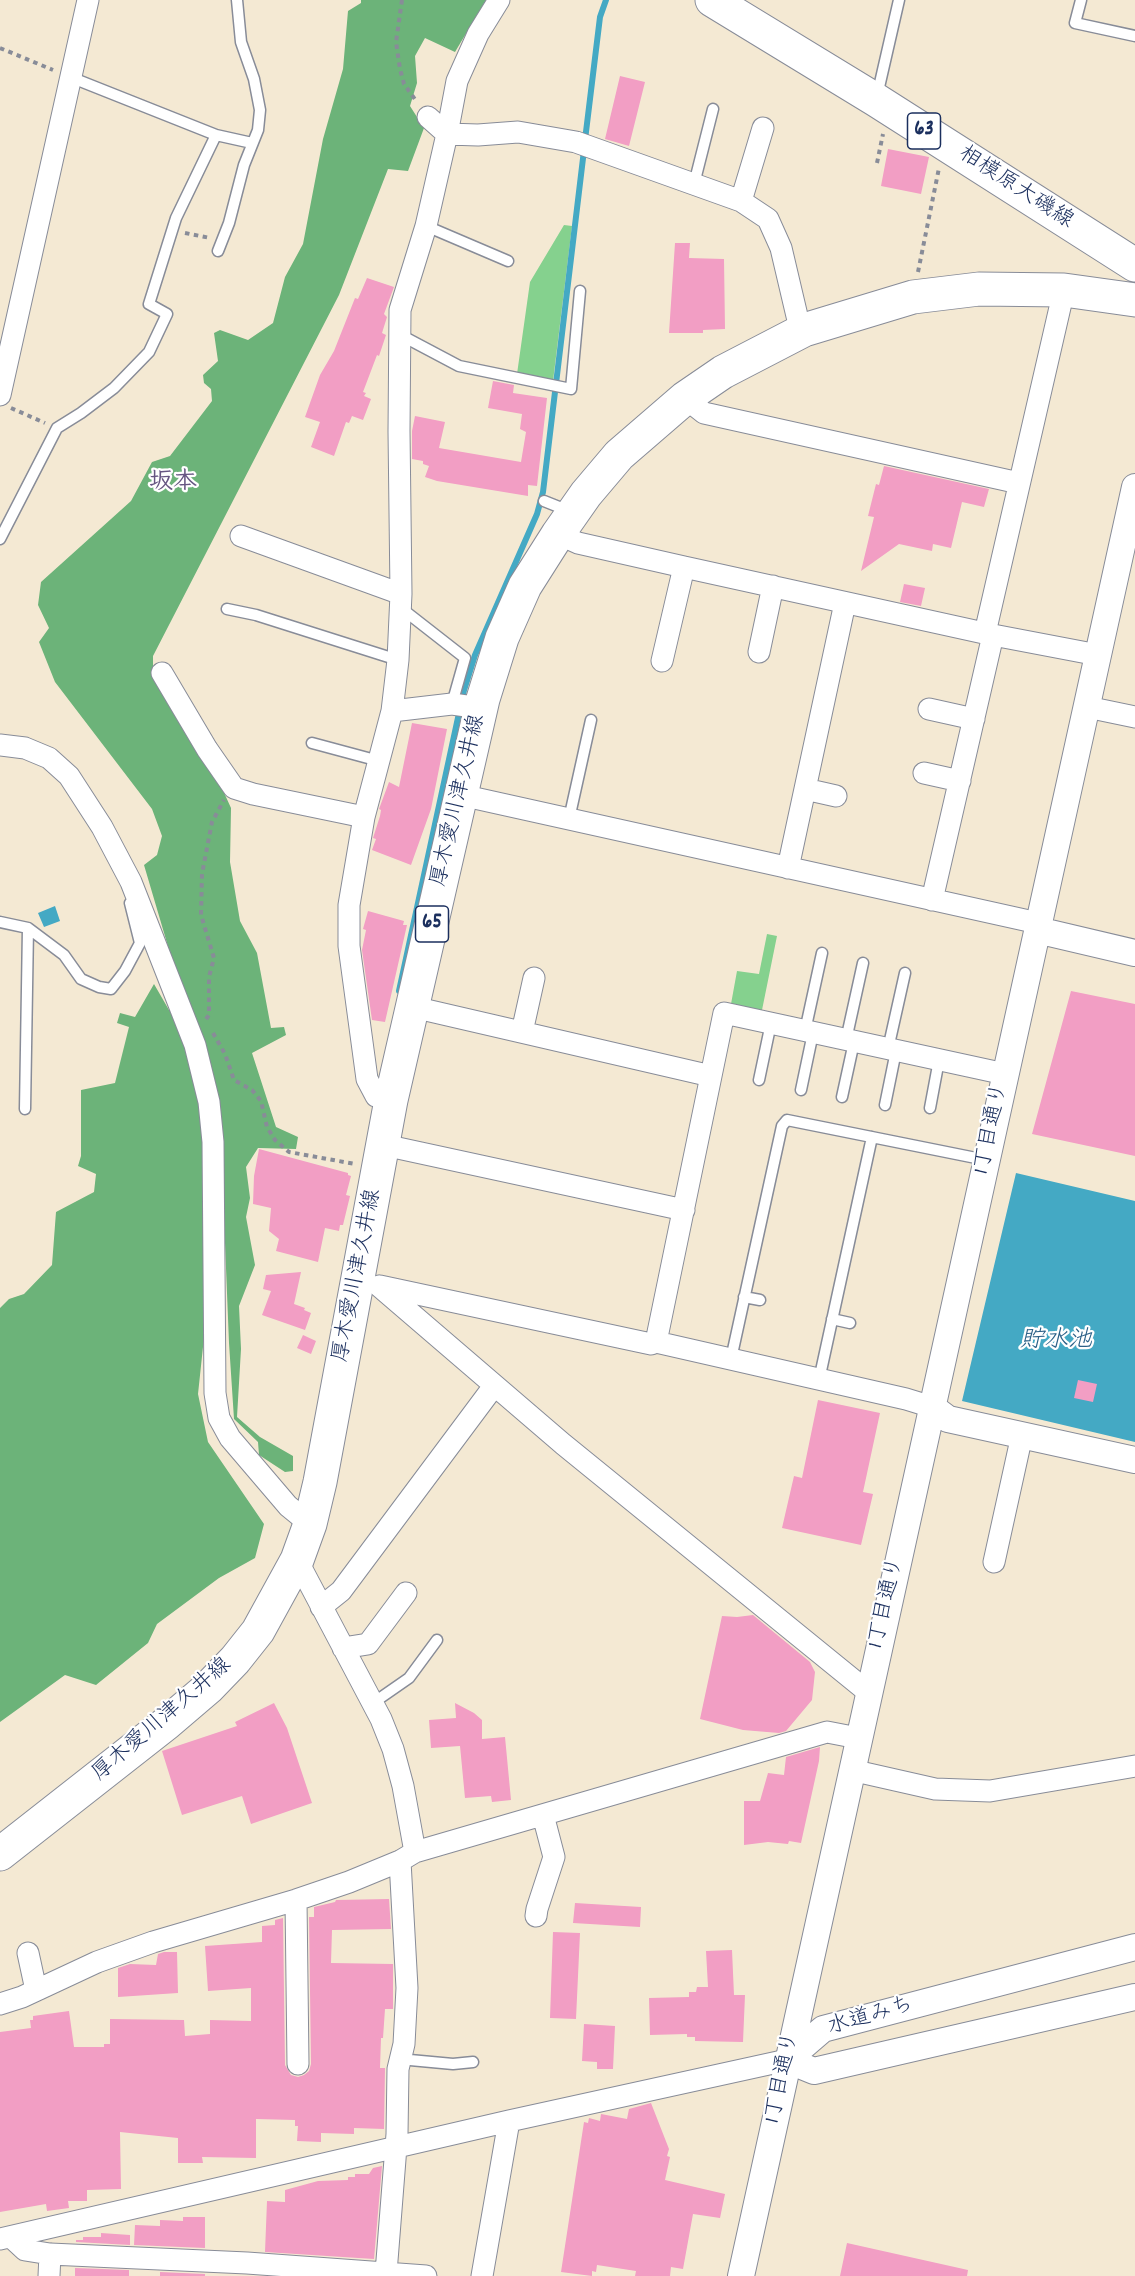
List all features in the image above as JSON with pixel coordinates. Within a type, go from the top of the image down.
[{"type":"main road","name":"相模原大磯線","points":[[712,0],[876,100],[1135,265]]},
{"type":"main road","name":"厚木愛川津久井線","points":[[0,1854],[208,1688],[235,1660],[258,1631],[297,1560],[310,1524],[369,1283],[382,1156],[391,1100],[461,795],[465,706],[502,639],[558,516],[619,455],[685,398],[723,372],[804,330],[849,314],[913,297],[979,289],[1064,290],[1135,300]]},
{"type":"street","points":[[5,401],[70,77],[88,0]]},
{"type":"street","points":[[391,1100],[376,1096],[367,1079],[349,946],[349,905],[364,817],[392,711],[398,660],[401,601],[400,310],[426,226],[457,81],[478,34],[499,0]]},
{"type":"street","points":[[428,117],[447,134],[478,135],[518,132],[584,145],[741,201],[768,219],[783,237],[797,316],[804,330]]},
{"type":"street","points":[[741,201],[763,157],[763,128]]},
{"type":"street","points":[[932,900],[974,719],[1019,483],[1064,290]]},
{"type":"street","points":[[685,398],[704,413],[1019,483]]},
{"type":"street","name":"1丁目通り","points":[[741,2276],[1086,707],[1098,655],[1127,558],[1135,487]]},
{"type":"street","points":[[558,516],[578,543],[845,603],[1098,655]]},
{"type":"street","points":[[242,536],[401,601]]},
{"type":"street","points":[[662,661],[684,567]]},
{"type":"street","points":[[759,652],[773,586]]},
{"type":"street","points":[[788,867],[845,603]]},
{"type":"street","points":[[162,673],[207,749],[234,788],[364,817]]},
{"type":"street","points":[[392,711],[465,706]]},
{"type":"street","points":[[1086,707],[1135,717]]},
{"type":"street","points":[[929,709],[974,719]]},
{"type":"street","points":[[0,745],[25,748],[49,758],[69,776],[102,827],[131,882],[195,1045],[210,1102],[213,1142],[215,1394],[219,1418],[230,1438],[288,1506],[310,1524]]},
{"type":"street","points":[[924,773],[960,781]]},
{"type":"street","points":[[805,789],[837,796]]},
{"type":"street","points":[[461,795],[932,900],[1135,953]]},
{"type":"street","points":[[522,1032],[534,978]]},
{"type":"street","points":[[413,1007],[711,1076]]},
{"type":"street","points":[[656,1342],[724,1013],[1005,1074]]},
{"type":"street","points":[[382,1156],[684,1210]]},
{"type":"street","points":[[369,1283],[651,1344],[656,1342],[906,1399],[932,1407],[948,1419],[1135,1460]]},
{"type":"street","points":[[369,1283],[868,1692]]},
{"type":"street","points":[[321,1607],[341,1591],[494,1386]]},
{"type":"street","points":[[994,1562],[1010,1520],[1022,1435]]},
{"type":"street","points":[[297,1560],[373,1703],[393,1749],[404,1786],[408,1856],[407,1988],[404,2044],[398,2069],[394,2147],[374,2274]]},
{"type":"street","points":[[343,1648],[368,1644],[406,1593]]},
{"type":"street","points":[[0,2004],[97,1962],[153,1942],[349,1882],[408,1856],[826,1732],[858,1738]]},
{"type":"street","points":[[851,1770],[935,1789],[990,1791],[1135,1766]]},
{"type":"street","points":[[536,1916],[554,1857],[543,1815]]},
{"type":"street","points":[[296,1900],[307,2038],[298,2064]]},
{"type":"street","name":"水道みち","points":[[1135,1947],[823,2029],[788,2060],[814,2071],[1135,1997]]},
{"type":"street","points":[[28,1953],[36,1990]]},
{"type":"street","points":[[5,2238],[394,2147],[788,2060]]},
{"type":"street","points":[[482,2276],[509,2121]]},
{"type":"street","points":[[5,2238],[25,2250],[50,2254],[247,2269],[426,2276]]},
{"type":"street","points":[[49,2276],[50,2254]]},
{"type":"lane","points":[[221,246],[258,130],[260,110],[255,79],[241,42],[237,0]]},
{"type":"lane","points":[[876,100],[899,0]]},
{"type":"lane","points":[[1081,0],[1075,23],[1135,36]]},
{"type":"lane","points":[[70,77],[216,135],[252,143]]},
{"type":"lane","points":[[694,184],[713,109]]},
{"type":"lane","points":[[0,539],[57,428],[114,388],[149,352],[169,311],[149,304],[172,231],[216,135]]},
{"type":"lane","points":[[426,226],[508,261]]},
{"type":"lane","points":[[399,339],[408,339],[459,366],[571,389],[585,307],[580,291]]},
{"type":"lane","points":[[401,601],[465,658],[465,706]]},
{"type":"lane","points":[[227,609],[398,660]]},
{"type":"lane","points":[[240,625],[244,613]]},
{"type":"lane","points":[[300,642],[303,630]]},
{"type":"lane","points":[[569,819],[591,720]]},
{"type":"lane","points":[[312,743],[379,761]]},
{"type":"lane","points":[[0,922],[28,928],[64,955],[81,979],[99,987],[111,989],[125,971],[140,943],[129,899],[131,882]]},
{"type":"lane","points":[[25,1109],[28,928]]},
{"type":"lane","points":[[801,1089],[822,953]]},
{"type":"lane","points":[[842,1097],[863,963]]},
{"type":"lane","points":[[885,1105],[904,973]]},
{"type":"lane","points":[[759,1080],[771,1023]]},
{"type":"lane","points":[[930,1108],[939,1060]]},
{"type":"lane","points":[[730,1359],[782,1126],[788,1120],[986,1161]]},
{"type":"lane","points":[[819,1380],[872,1137]]},
{"type":"lane","points":[[744,1297],[760,1300]]},
{"type":"lane","points":[[832,1319],[849,1323]]},
{"type":"lane","points":[[373,1703],[409,1678],[437,1640]]},
{"type":"lane","points":[[401,2058],[453,2064],[473,2062]]},
{"type":"path","points":[[402,0],[396,42],[400,69],[404,84],[428,117]]},
{"type":"path","points":[[0,48],[70,77]]},
{"type":"path","points":[[913,297],[944,144]]},
{"type":"path","points":[[172,231],[221,246]]},
{"type":"path","points":[[5,401],[57,428]]},
{"type":"path","points":[[206,1019],[209,1014],[209,977],[214,958],[203,929],[201,915],[202,874],[212,822],[220,806],[234,788]]},
{"type":"path","points":[[200,1010],[225,1054],[234,1080],[252,1090],[261,1101],[267,1127],[282,1146],[302,1156],[382,1156]]},
{"type":"green space","points":[[361,0],[486,0],[455,52],[425,38],[415,56],[417,83],[410,106],[424,128],[408,171],[388,169],[339,295],[153,656],[153,668],[216,775],[231,808],[230,862],[240,921],[257,953],[271,1028],[284,1027],[286,1035],[252,1053],[276,1127],[298,1137],[296,1149],[258,1148],[246,1167],[250,1198],[246,1217],[255,1265],[239,1306],[241,1349],[237,1417],[260,1437],[293,1456],[293,1471],[285,1472],[259,1455],[258,1442],[234,1419],[222,1168],[198,1394],[208,1442],[264,1524],[255,1558],[219,1578],[157,1624],[148,1643],[96,1685],[65,1675],[0,1722],[0,1308],[9,1299],[24,1294],[52,1265],[56,1212],[94,1192],[96,1174],[78,1166],[81,1156],[81,1090],[115,1083],[129,1027],[117,1023],[120,1013],[135,1017],[154,984],[169,1010],[185,1004],[144,865],[157,855],[162,836],[152,809],[55,682],[39,642],[49,628],[38,605],[41,582],[131,501],[152,462],[170,456],[212,401],[211,389],[204,383],[203,375],[218,361],[214,333],[220,330],[248,340],[273,323],[285,277],[303,244],[323,139],[343,69],[348,11],[361,3]]},
{"type":"green space","points":[[564,225],[572,226],[553,381],[517,374],[530,282]]},
{"type":"green space","points":[[767,934],[777,936],[761,1015],[731,1004],[737,971],[759,974]]},
{"type":"water","points":[[55,906],[60,921],[44,927],[38,913]]},
{"type":"water","name":"貯水池","points":[[1016,1173],[1135,1201],[1135,1442],[962,1401]]},
{"type":"building","points":[[620,76],[645,82],[629,146],[605,139]]},
{"type":"building","points":[[888,149],[929,157],[921,194],[881,186]]},
{"type":"building","points":[[675,243],[690,243],[689,258],[724,259],[725,329],[703,330],[703,333],[669,333]]},
{"type":"building","points":[[367,278],[394,287],[384,314],[387,317],[382,333],[386,335],[363,392],[366,393],[364,396],[371,399],[363,420],[352,416],[349,423],[346,422],[334,456],[311,447],[320,422],[305,417],[320,375],[334,351],[355,298],[358,299]]},
{"type":"building","points":[[493,381],[514,385],[513,393],[547,398],[537,486],[528,485],[528,496],[437,481],[425,477],[429,466],[423,464],[423,461],[412,459],[412,431],[415,416],[445,422],[439,448],[521,462],[526,432],[520,429],[522,414],[488,408]]},
{"type":"building","points":[[884,466],[989,489],[984,507],[962,502],[951,548],[933,544],[932,551],[899,544],[861,571],[874,517],[868,516],[876,484],[879,485]]},
{"type":"building","points":[[904,584],[925,588],[921,606],[900,602]]},
{"type":"building","points":[[412,723],[447,729],[431,809],[411,865],[372,850],[380,816],[381,810],[379,809],[389,782],[399,787]]},
{"type":"building","points":[[368,911],[404,921],[403,925],[407,925],[385,1022],[372,1020],[362,950],[366,930],[363,929]]},
{"type":"building","points":[[1071,991],[1135,1004],[1135,1156],[1032,1134]]},
{"type":"building","points":[[259,1149],[348,1173],[351,1176],[346,1195],[350,1196],[343,1225],[340,1225],[339,1231],[325,1228],[318,1262],[276,1251],[279,1239],[269,1231],[271,1208],[253,1204],[254,1176]]},
{"type":"building","points":[[301,1272],[294,1304],[311,1313],[305,1330],[262,1315],[271,1291],[263,1289],[266,1275]]},
{"type":"building","points":[[303,1335],[316,1341],[311,1354],[297,1348]]},
{"type":"building","points":[[1078,1380],[1097,1384],[1093,1402],[1074,1398]]},
{"type":"building","points":[[818,1400],[880,1413],[863,1492],[873,1494],[861,1545],[782,1528],[794,1476],[802,1478]]},
{"type":"building","points":[[753,1615],[810,1662],[815,1672],[812,1700],[786,1731],[779,1733],[743,1730],[700,1719],[722,1616]]},
{"type":"building","points":[[274,1703],[287,1728],[312,1803],[251,1824],[242,1796],[182,1815],[162,1751],[237,1726],[235,1722]]},
{"type":"building","points":[[455,1703],[482,1720],[482,1739],[505,1737],[511,1800],[492,1802],[491,1796],[465,1798],[460,1746],[431,1748],[429,1720],[456,1718]]},
{"type":"building","points":[[820,1747],[801,1843],[789,1841],[788,1844],[768,1842],[744,1845],[744,1801],[760,1801],[768,1773],[784,1775],[786,1757]]},
{"type":"building","points":[[389,1899],[391,1929],[332,1930],[331,1963],[393,1964],[393,2009],[385,2009],[383,2038],[381,2038],[380,2068],[385,2068],[384,2129],[354,2128],[354,2134],[321,2133],[321,2142],[297,2141],[298,2126],[295,2126],[295,2120],[256,2119],[256,2158],[202,2157],[203,2163],[178,2163],[178,2138],[120,2132],[121,2189],[87,2190],[87,2201],[68,2201],[69,2208],[47,2211],[46,2204],[0,2212],[0,2032],[31,2028],[30,2020],[33,2020],[33,2016],[69,2011],[74,2047],[104,2047],[104,2044],[110,2044],[110,2019],[184,2020],[185,2036],[210,2034],[210,2020],[251,2021],[251,1988],[208,1991],[205,1946],[262,1942],[262,1926],[275,1925],[275,1920],[283,1918],[285,2065],[291,2075],[298,2077],[304,2075],[309,2071],[311,2064],[309,1917],[314,1917],[314,1907],[336,1900]]},
{"type":"building","points":[[575,1903],[641,1907],[640,1927],[573,1923]]},
{"type":"building","points":[[553,1932],[580,1933],[576,2019],[550,2018]]},
{"type":"building","points":[[732,1950],[734,1995],[745,1995],[743,2042],[695,2041],[695,2037],[687,2037],[687,2034],[650,2035],[649,1998],[689,1997],[689,1992],[696,1992],[697,1987],[708,1987],[706,1951]]},
{"type":"building","points":[[177,1952],[178,1993],[118,1997],[118,1968],[130,1964],[156,1965],[158,1954]]},
{"type":"building","points":[[584,2024],[615,2026],[613,2069],[597,2069],[597,2062],[582,2061]]},
{"type":"building","points":[[651,2103],[669,2149],[667,2156],[670,2157],[665,2180],[725,2194],[720,2218],[693,2214],[683,2269],[671,2267],[670,2276],[635,2276],[636,2271],[597,2265],[596,2272],[592,2271],[592,2276],[561,2272],[584,2122],[588,2123],[589,2118],[600,2121],[601,2114],[627,2119],[629,2109]]},
{"type":"building","points":[[382,2166],[374,2259],[265,2252],[267,2201],[285,2202],[285,2190],[318,2181],[348,2180],[348,2177],[355,2177],[355,2174],[369,2174],[373,2168]]},
{"type":"building","points":[[183,2217],[205,2217],[205,2248],[134,2245],[135,2225],[160,2226],[160,2220],[183,2221]]},
{"type":"building","points":[[101,2233],[130,2235],[130,2245],[76,2242],[76,2240],[83,2240],[83,2237],[101,2237]]},
{"type":"building","points":[[847,2243],[968,2270],[967,2276],[840,2276]]},
{"type":"building","points":[[75,2268],[129,2270],[129,2276],[75,2276]]},
{"type":"building","points":[[160,2272],[205,2274],[205,2276],[160,2276]]},
{"type":"waterway","points":[[585,140],[600,17],[606,0]]},
{"type":"waterway","points":[[399,991],[464,690],[475,655],[537,514],[543,492],[584,150]]},
{"type":"district","name":"坂本","points":[[173,485]]}]
